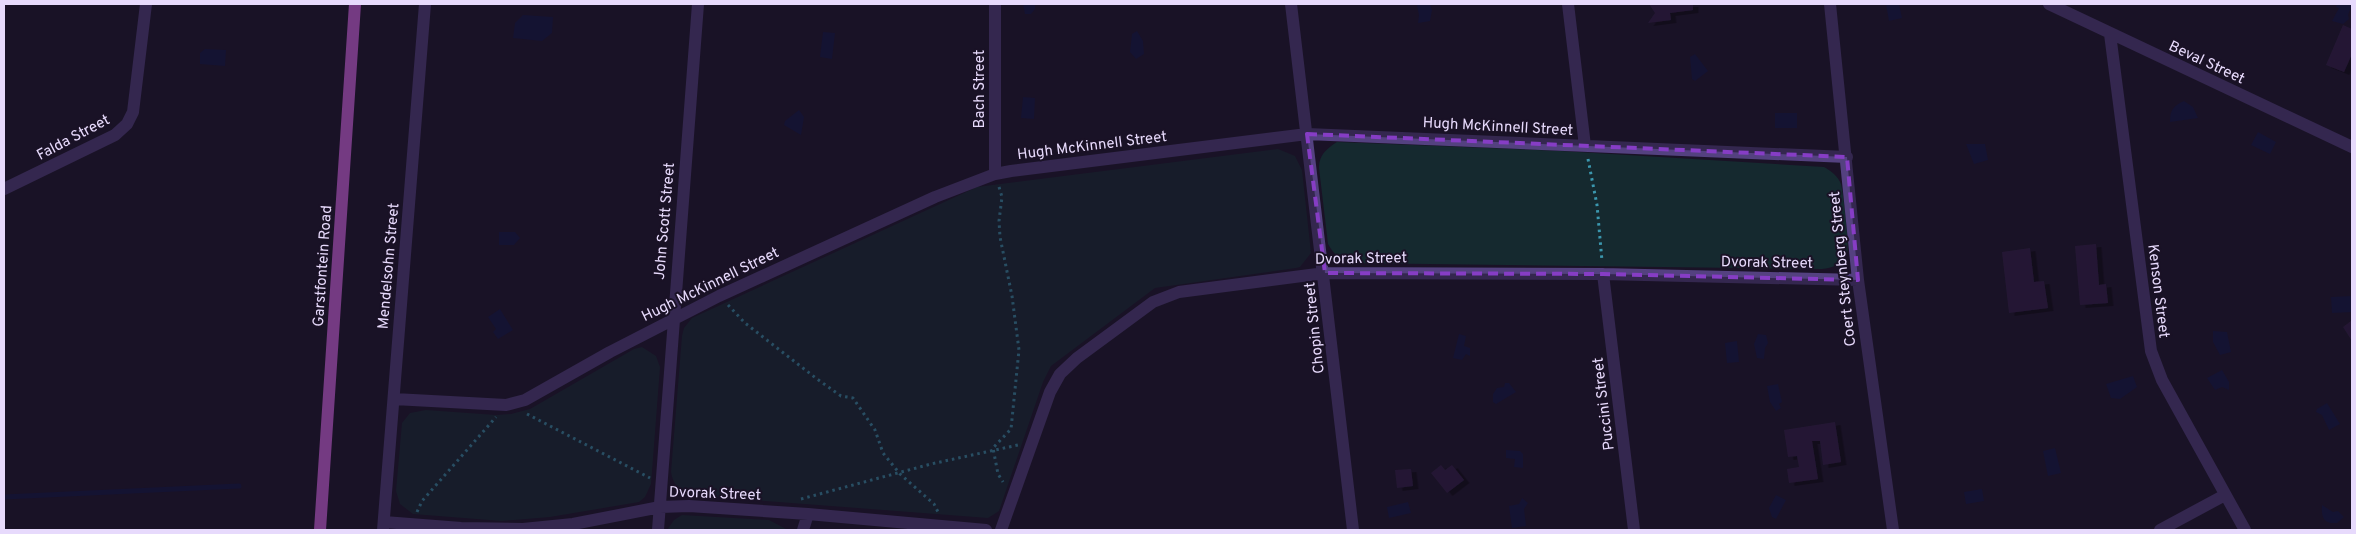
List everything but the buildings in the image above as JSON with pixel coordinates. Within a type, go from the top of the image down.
[{"type":"main road","name":"Garstfontein Road","points":[[320,530],[355,4]]},
{"type":"street","name":"Falda Street","points":[[4,189],[115,136],[127,124],[133,112],[146,4]]},
{"type":"street","name":"Mendelsohn Street","points":[[384,526],[425,4]]},
{"type":"street","name":"John Scott Street","points":[[658,530],[672,320],[698,4]]},
{"type":"street","name":"Bach Street","points":[[995,174],[996,4]]},
{"type":"street","name":"Chopin Street","points":[[1291,4],[1354,530]]},
{"type":"street","points":[[1568,4],[1585,146]]},
{"type":"street","name":"Coert Steynberg Street","points":[[1830,4],[1858,280],[1893,530]]},
{"type":"street","name":"Beval Street","points":[[2049,4],[2352,147]]},
{"type":"street","name":"Kenson Street","points":[[2110,34],[2151,351],[2162,380],[2245,530]]},
{"type":"street","name":"Hugh McKinnell Street","points":[[511,404],[719,296],[935,197],[995,174],[1307,134],[1846,157]]},
{"type":"street","name":"Dvorak Street","points":[[1001,530],[1014,499],[1054,382],[1063,370],[1153,302],[1193,290],[1324,273],[1603,274],[1858,280]]},
{"type":"street","name":"Puccini Street","points":[[1603,274],[1634,530]]},
{"type":"street","points":[[394,399],[511,404]]},
{"type":"street","points":[[2160,530],[2225,495]]},
{"type":"street","name":"Dvorak Street","points":[[384,526],[411,524],[523,529],[574,524],[660,507],[689,506],[808,514],[986,530]]},
{"type":"street","points":[[803,530],[808,514]]},
{"type":"path","points":[[1585,146],[1597,205],[1603,274]]},
{"type":"path","points":[[995,174],[1002,197],[998,222],[1012,296],[1019,350],[1011,430],[994,448],[994,451],[998,474],[1014,499]]},
{"type":"path","points":[[719,296],[745,323],[817,379],[841,396],[853,398],[875,430],[882,453],[900,474],[934,504],[944,526]]},
{"type":"path","points":[[411,524],[422,501],[511,404],[644,476],[662,482]]},
{"type":"path","points":[[798,501],[805,497],[900,474],[931,464],[1033,441]]},
{"type":"highlighted area","points":[[1307,134],[1585,146],[1847,157],[1858,280],[1603,274],[1325,273]]},
{"type":"shaded area","points":[[1023,4],[1035,4],[1035,9],[1031,14],[1025,14]]},
{"type":"shaded area","points":[[1412,4],[1430,4],[1432,10],[1430,21],[1418,23],[1417,5]]},
{"type":"shaded area","points":[[1886,4],[1899,4],[1902,18],[1889,21]]},
{"type":"shaded area","points":[[2337,4],[2352,4],[2348,15],[2349,19],[2343,24],[2332,21],[2339,8],[2336,7]]},
{"type":"shaded area","points":[[523,15],[553,17],[552,33],[542,41],[513,38],[515,23]]},
{"type":"shaded area","points":[[1137,31],[1143,41],[1144,54],[1136,59],[1130,52],[1132,34]]},
{"type":"shaded area","points":[[823,32],[835,33],[832,59],[820,57]]},
{"type":"shaded area","points":[[205,49],[226,50],[225,66],[200,64],[200,53]]},
{"type":"shaded area","points":[[1695,54],[1708,71],[1695,81],[1692,79],[1690,57]]},
{"type":"shaded area","points":[[1023,97],[1035,98],[1034,119],[1021,118]]},
{"type":"shaded area","points":[[2184,101],[2193,107],[2198,118],[2170,122],[2173,109]]},
{"type":"shaded area","points":[[799,110],[804,117],[801,135],[784,125],[785,121]]},
{"type":"shaded area","points":[[1775,113],[1797,113],[1797,128],[1775,128]]},
{"type":"shaded area","points":[[2258,132],[2276,142],[2270,154],[2251,145]]},
{"type":"shaded area","points":[[1337,142],[1561,151],[1824,167],[1834,174],[1841,184],[1848,249],[1843,260],[1837,265],[1822,269],[1351,263],[1338,256],[1328,244],[1319,168],[1320,159],[1324,153]]},
{"type":"shaded area","points":[[1966,144],[1985,144],[1988,160],[1974,164]]},
{"type":"shaded area","points":[[1278,149],[1295,156],[1302,170],[1311,253],[1300,267],[1155,288],[1051,366],[1043,382],[999,511],[988,518],[688,495],[675,483],[671,472],[682,336],[684,328],[692,318],[977,187]]},
{"type":"shaded area","points":[[499,232],[515,232],[520,238],[514,245],[499,245]]},
{"type":"shaded area","points":[[2352,296],[2352,312],[2332,313],[2331,297]]},
{"type":"shaded area","points":[[500,309],[513,330],[498,339],[493,332],[496,329],[488,317]]},
{"type":"shaded area","points":[[2213,331],[2227,332],[2231,352],[2220,355],[2213,342]]},
{"type":"shaded area","points":[[1459,334],[1466,336],[1464,346],[1470,348],[1470,356],[1466,354],[1462,360],[1453,358]]},
{"type":"shaded area","points":[[1758,334],[1766,335],[1768,343],[1765,348],[1764,359],[1757,358],[1754,344]]},
{"type":"shaded area","points":[[1737,341],[1739,362],[1727,363],[1725,343]]},
{"type":"shaded area","points":[[642,347],[656,356],[660,367],[651,484],[645,497],[639,502],[550,517],[502,521],[413,514],[400,504],[396,491],[402,423],[410,413],[426,410],[496,415],[511,414],[530,409],[634,349]]},
{"type":"shaded area","points":[[2222,370],[2229,382],[2229,390],[2222,387],[2215,390],[2207,378]]},
{"type":"shaded area","points":[[2133,376],[2137,387],[2120,399],[2111,398],[2106,384]]},
{"type":"shaded area","points":[[1505,383],[1509,383],[1516,392],[1496,404],[1493,402],[1493,394],[1497,388],[1504,387]]},
{"type":"shaded area","points":[[1778,384],[1782,402],[1779,404],[1781,408],[1776,411],[1770,402],[1767,386]]},
{"type":"shaded area","points":[[2327,403],[2340,424],[2329,430],[2322,415],[2316,412],[2317,409]]},
{"type":"shaded area","points":[[2055,448],[2061,473],[2048,476],[2043,451]]},
{"type":"shaded area","points":[[1506,450],[1520,451],[1523,454],[1523,468],[1514,467],[1515,459],[1506,458]]},
{"type":"shaded area","points":[[1982,489],[1984,501],[1966,504],[1964,492]]},
{"type":"shaded area","points":[[1776,495],[1786,500],[1776,519],[1772,517],[1769,508]]},
{"type":"shaded area","points":[[1522,498],[1528,503],[1524,509],[1526,526],[1512,528],[1509,506],[1519,504]]},
{"type":"shaded area","points":[[1408,502],[1411,513],[1389,518],[1387,507]]},
{"type":"shaded area","points":[[2322,505],[2333,512],[2338,511],[2344,517],[2337,523],[2326,521],[2322,513]]},
{"type":"shaded area","points":[[682,515],[769,520],[788,530],[667,530],[674,520]]},
{"type":"waterway","points":[[4,497],[239,486]]}]
